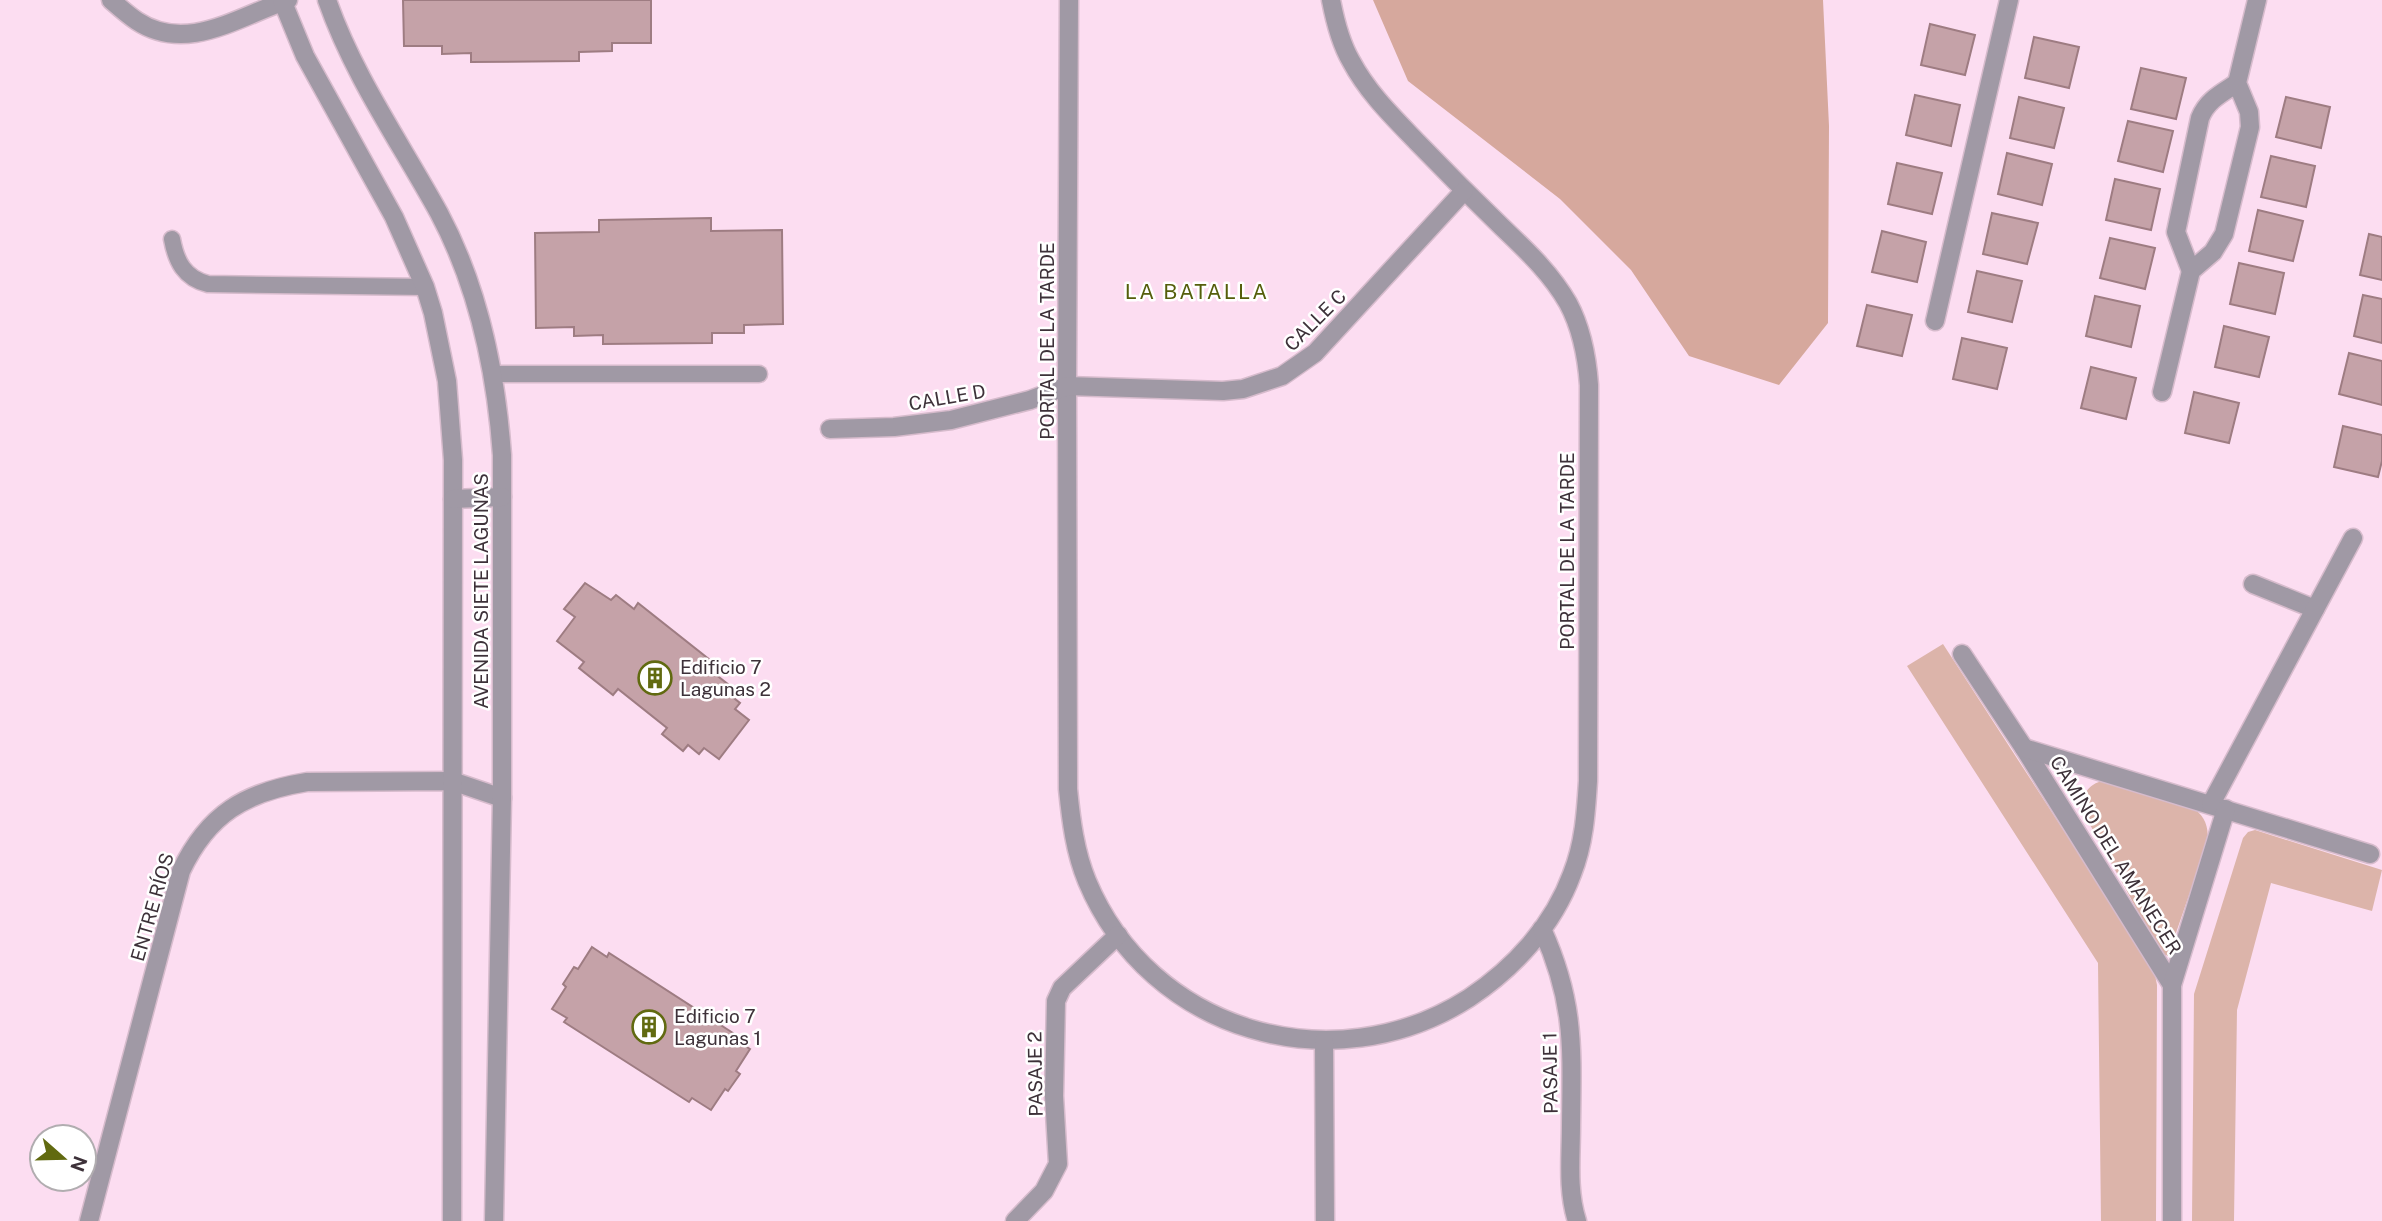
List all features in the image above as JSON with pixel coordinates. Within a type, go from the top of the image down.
[{"type":"street","points":[[111,0],[138,22],[156,30],[193,34],[209,31],[284,1]]},
{"type":"street","name":"AVENIDA SIETE LAGUNAS","points":[[327,0],[338,33],[359,75],[439,214],[459,256],[485,333],[499,414],[502,497],[502,798],[494,1221]]},
{"type":"street","name":"PORTAL DE LA TARDE","points":[[1069,0],[1068,789],[1077,851],[1087,881],[1101,909],[1136,958],[1159,979],[1208,1011],[1265,1032],[1324,1041],[1358,1039],[1391,1032],[1454,1007],[1487,986],[1517,960],[1542,929],[1573,874],[1586,812],[1589,399],[1587,358],[1580,330],[1569,305],[1552,278],[1464,191],[1365,85],[1339,36],[1331,0]]},
{"type":"street","points":[[1935,321],[2009,0]]},
{"type":"street","points":[[2191,271],[2213,252],[2224,234],[2250,127],[2249,112],[2237,83],[2257,0]]},
{"type":"street","name":"AVENIDA SIETE LAGUNAS","points":[[284,1],[305,56],[394,217],[425,287],[447,381],[453,499],[452,1221]]},
{"type":"street","points":[[2162,392],[2191,271],[2176,232],[2200,118],[2210,101],[2237,83]]},
{"type":"street","name":"CALLE C","points":[[1067,386],[1223,391],[1263,384],[1282,376],[1315,353],[1464,191]]},
{"type":"street","name":"CALLE D","points":[[830,429],[894,427],[951,420],[1030,400],[1067,386]]},
{"type":"street","points":[[453,499],[502,497]]},
{"type":"street","points":[[2219,807],[2315,609],[2353,538]]},
{"type":"street","points":[[2253,584],[2315,609]]},
{"type":"street","name":"CAMINO DEL AMANECER","points":[[1962,654],[2172,985]]},
{"type":"street","name":"CAMINO DEL AMANECER","points":[[2024,748],[2370,855]]},
{"type":"street","name":"ENTRE RÍOS","points":[[89,1221],[181,871],[202,833],[221,814],[244,800],[285,786],[329,781],[452,781],[502,798]]},
{"type":"street","name":"CAMINO DEL AMANECER","points":[[2172,1221],[2172,985],[2219,807]]},
{"type":"street","name":"PASAJE 1","points":[[1542,929],[1563,982],[1573,1042],[1571,1193],[1577,1221]]},
{"type":"street","name":"PASAJE 2","points":[[1015,1221],[1044,1191],[1058,1164],[1054,1096],[1056,1001],[1062,988],[1118,935]]},
{"type":"street","points":[[1324,1041],[1325,1221]]},
{"type":"lane","points":[[172,239],[174,251],[184,271],[191,278],[208,284],[425,287]]},
{"type":"lane","points":[[493,374],[759,374]]},
{"type":"shaded area","points":[[1373,0],[1823,0],[1829,126],[1828,323],[1779,385],[1689,356],[1631,270],[1560,199],[1408,81]]},
{"type":"shaded area","points":[[1943,644],[2154,970],[2157,985],[2156,1221],[2101,1221],[2098,963],[1907,666]]},
{"type":"shaded area","points":[[2107,780],[2181,802],[2198,812],[2205,822],[2207,843],[2168,956],[2161,953],[2083,812],[2083,800],[2091,786]]},
{"type":"shaded area","points":[[2255,830],[2382,870],[2372,911],[2271,883],[2237,1010],[2234,1221],[2192,1221],[2194,994],[2243,838],[2248,832]]},
{"type":"building","points":[[403,0],[651,0],[651,43],[612,43],[612,51],[579,52],[579,61],[471,62],[471,53],[442,54],[442,46],[404,46]]},
{"type":"building","points":[[1930,24],[1975,35],[1965,75],[1921,65]]},
{"type":"building","points":[[2034,37],[2079,47],[2069,88],[2025,78]]},
{"type":"building","points":[[2141,68],[2186,78],[2176,119],[2131,109]]},
{"type":"building","points":[[1915,95],[1960,105],[1951,146],[1906,135]]},
{"type":"building","points":[[2019,97],[2064,108],[2054,148],[2010,138]]},
{"type":"building","points":[[2286,97],[2330,107],[2321,148],[2276,137]]},
{"type":"building","points":[[2128,121],[2173,131],[2163,172],[2118,161]]},
{"type":"building","points":[[2007,153],[2052,164],[2042,205],[1998,194]]},
{"type":"building","points":[[2271,156],[2315,166],[2306,207],[2261,197]]},
{"type":"building","points":[[1897,163],[1942,173],[1932,214],[1888,204]]},
{"type":"building","points":[[2115,179],[2160,189],[2151,230],[2106,220]]},
{"type":"building","points":[[2258,210],[2303,221],[2293,261],[2249,251]]},
{"type":"building","points":[[1992,213],[2038,223],[2027,264],[1983,254]]},
{"type":"building","points":[[711,218],[711,231],[782,230],[783,324],[744,325],[744,333],[712,333],[712,343],[603,344],[603,335],[574,336],[574,327],[536,328],[535,233],[599,232],[599,220]]},
{"type":"building","points":[[1882,231],[1926,242],[1917,282],[1872,272]]},
{"type":"building","points":[[2369,234],[2382,237],[2382,280],[2360,275]]},
{"type":"building","points":[[2110,238],[2155,248],[2145,289],[2100,278]]},
{"type":"building","points":[[2239,263],[2284,273],[2275,314],[2230,304]]},
{"type":"building","points":[[1977,271],[2022,281],[2012,322],[1968,312]]},
{"type":"building","points":[[2363,295],[2382,299],[2382,343],[2354,336]]},
{"type":"building","points":[[2095,296],[2140,306],[2131,347],[2086,336]]},
{"type":"building","points":[[1867,305],[1912,315],[1902,356],[1857,346]]},
{"type":"building","points":[[2224,326],[2269,337],[2259,377],[2215,367]]},
{"type":"building","points":[[1962,338],[2007,348],[1997,389],[1953,379]]},
{"type":"building","points":[[2349,353],[2382,361],[2382,405],[2339,394]]},
{"type":"building","points":[[2091,367],[2136,378],[2126,419],[2081,408]]},
{"type":"building","points":[[2194,392],[2239,403],[2229,443],[2185,433]]},
{"type":"building","points":[[2343,426],[2382,435],[2382,461],[2378,477],[2334,467]]},
{"type":"building","name":"Edificio 7 Lagunas 2","points":[[585,583],[611,600],[616,595],[634,609],[638,603],[715,664],[710,670],[729,685],[725,691],[740,703],[735,709],[749,720],[719,759],[704,748],[699,754],[688,745],[683,751],[662,734],[667,728],[618,689],[613,695],[579,668],[584,662],[557,641],[575,617],[564,609]]},
{"type":"building","name":"Edificio 7 Lagunas 1","points":[[592,947],[607,957],[609,953],[733,1033],[731,1037],[750,1049],[736,1071],[740,1074],[728,1091],[725,1089],[711,1110],[692,1098],[689,1102],[564,1022],[567,1018],[552,1009],[566,987],[563,984],[574,967],[578,969]]},
{"type":"place","name":"Edificio 7 Lagunas 2","points":[[655,678]]},
{"type":"place","name":"Edificio 7 Lagunas 1","points":[[649,1027]]},
{"type":"district","name":"LA BATALLA","points":[[1197,291]]}]
